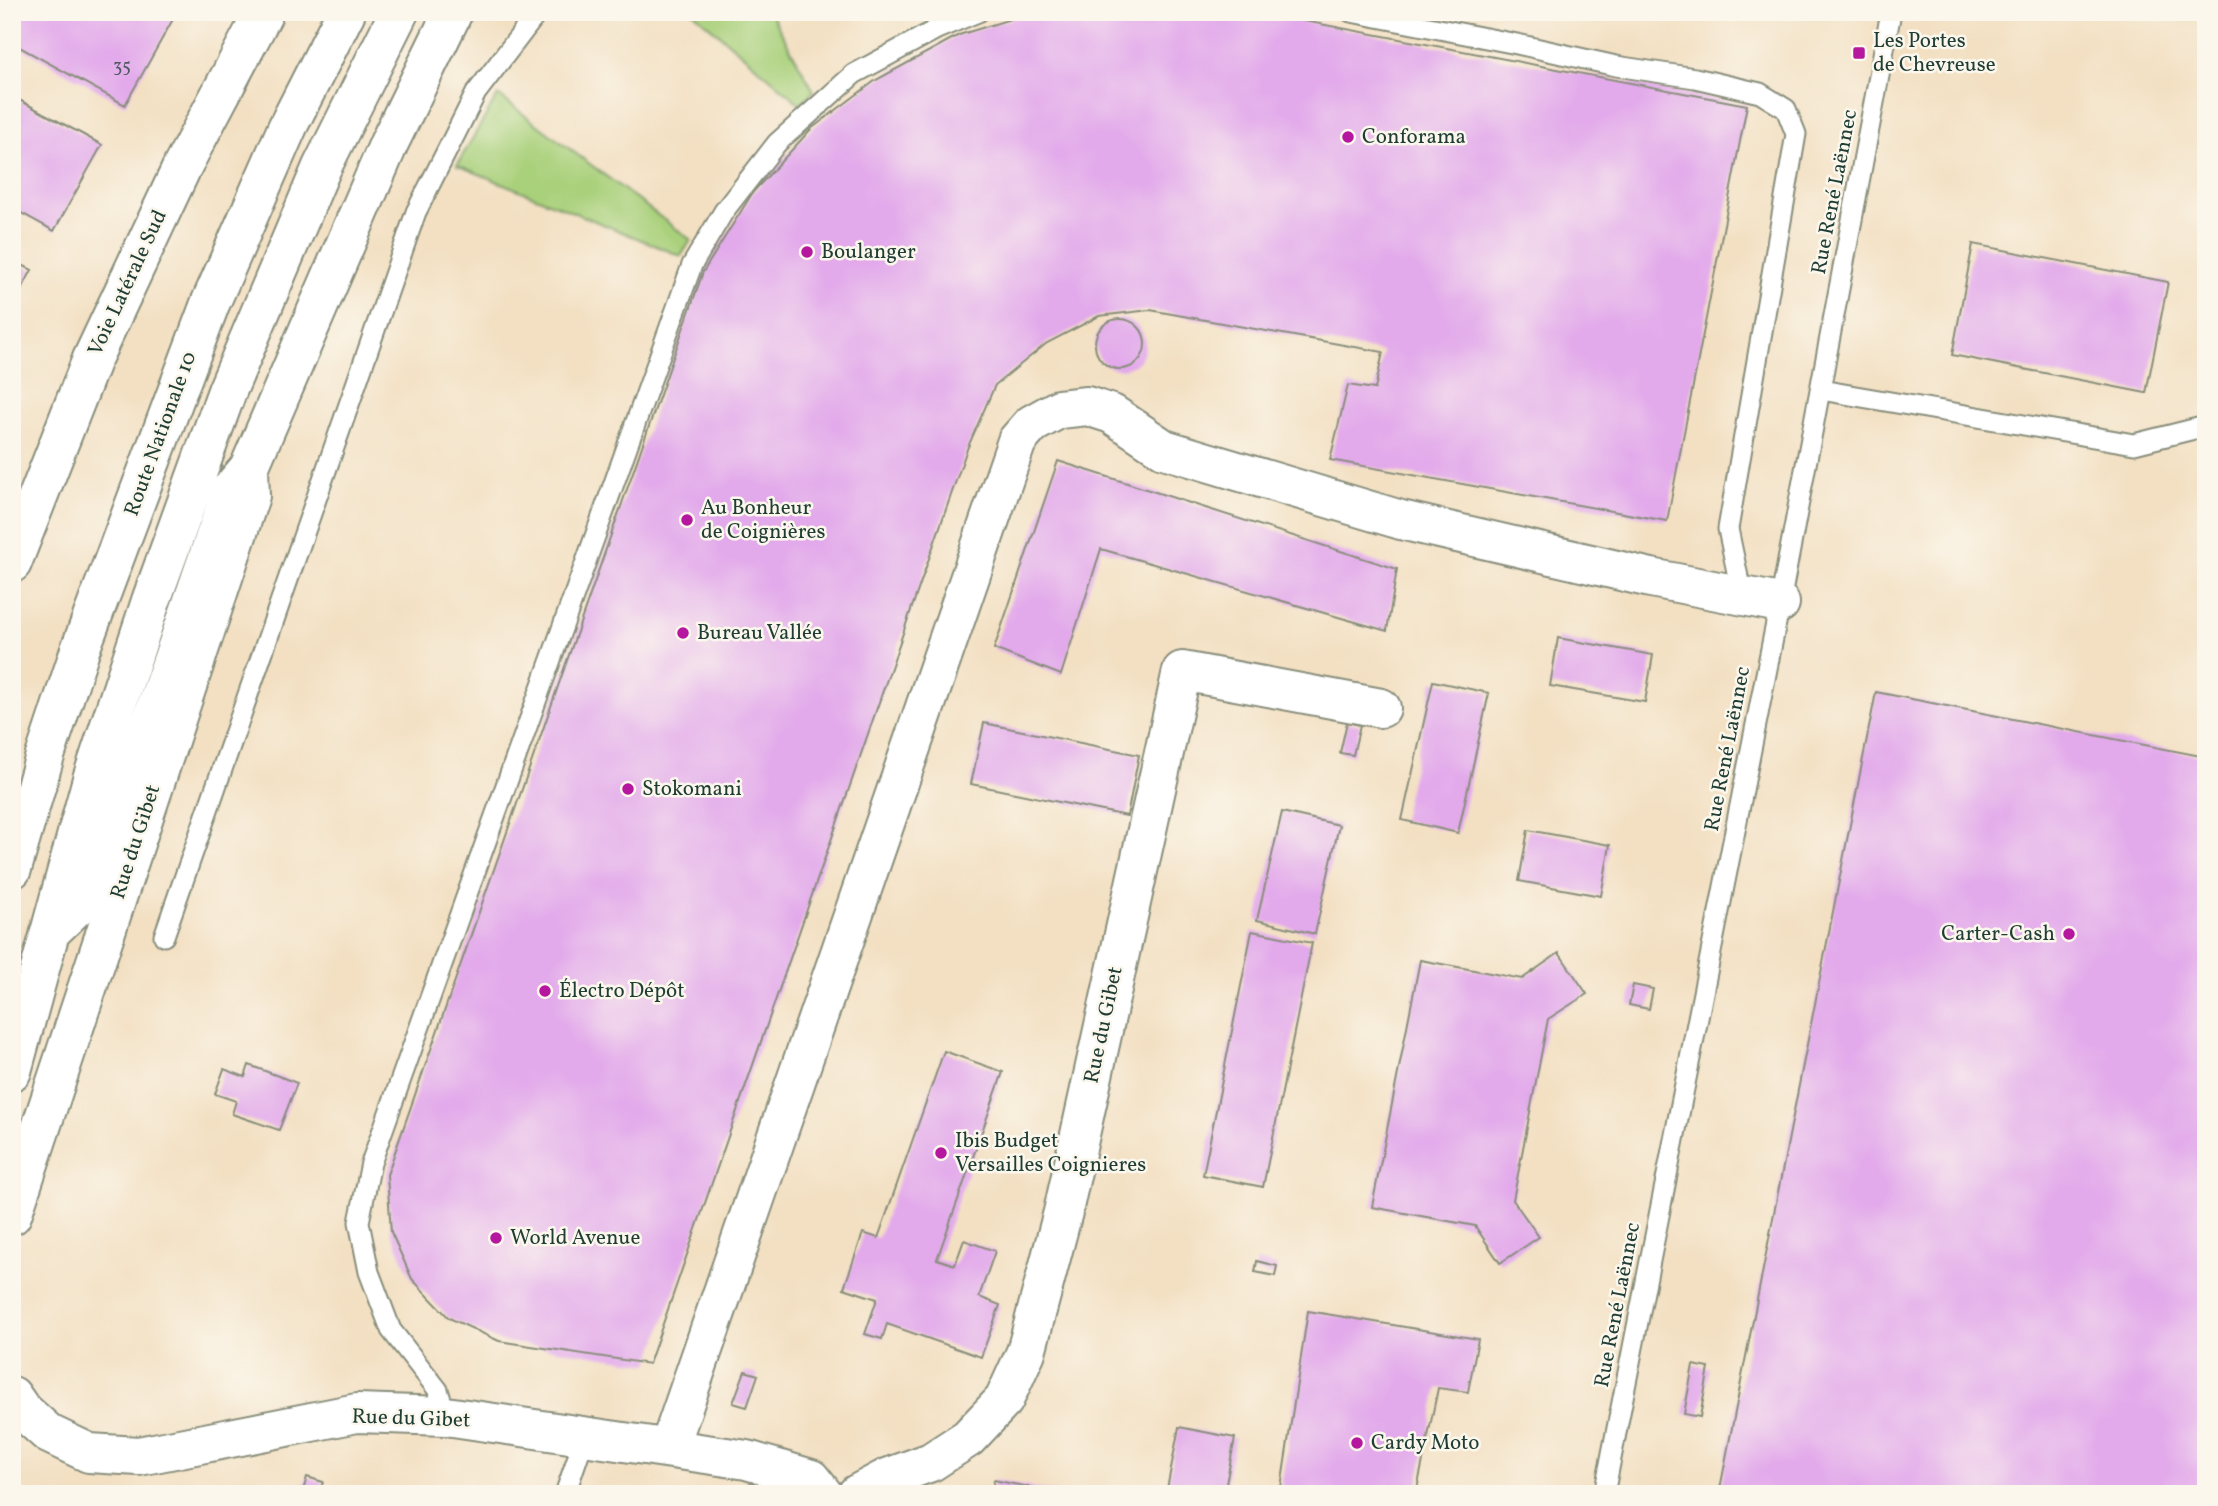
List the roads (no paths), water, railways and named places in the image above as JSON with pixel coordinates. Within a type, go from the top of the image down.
[{"type":"street","name":"Voie Latérale Sud","points":[[12,563],[92,359],[183,165],[264,12]]},
{"type":"street","name":"Route Nationale 10","points":[[12,869],[80,650],[210,304],[288,126],[346,12]]},
{"type":"street","points":[[12,1071],[92,779],[227,391],[322,167],[399,12]]},
{"type":"street","points":[[49,933],[92,892],[232,488],[249,468],[389,143],[453,12]]},
{"type":"street","points":[[669,1448],[1017,441],[1032,424],[1059,409],[1087,406],[1112,414],[1164,449],[1401,520],[1651,578],[1780,603]]},
{"type":"street","name":"Rue du Gibet","points":[[12,1215],[250,496],[249,468]]},
{"type":"street","name":"Rue du Gibet","points":[[857,1494],[887,1478],[931,1462],[968,1438],[1004,1400],[1026,1352],[1063,1212],[1182,671],[1381,708]]},
{"type":"street","name":"Rue du Gibet","points":[[12,1396],[21,1409],[49,1434],[89,1453],[139,1456],[357,1413],[446,1416],[747,1460],[811,1479],[823,1494]]},
{"type":"lane","points":[[164,936],[416,212],[476,93],[538,12]]},
{"type":"lane","points":[[446,1416],[438,1390],[391,1330],[369,1272],[359,1222],[371,1163],[692,265],[724,211],[777,143],[855,74],[937,29],[978,12]]},
{"type":"lane","points":[[1351,12],[1616,66],[1695,78],[1760,93],[1786,109],[1796,134],[1728,529],[1742,596]]},
{"type":"lane","name":"Rue René Laënnec","points":[[1604,1494],[1780,603],[1891,12]]},
{"type":"lane","points":[[1821,390],[2134,444],[2206,426]]},
{"type":"lane","points":[[565,1494],[585,1436]]},
{"type":"place","name":"Les Portes de Chevreuse","points":[[1859,53]]},
{"type":"place","name":"Conforama","points":[[1348,137]]},
{"type":"place","name":"Boulanger","points":[[807,252]]},
{"type":"place","name":"Au Bonheur de Coignières","points":[[687,520]]},
{"type":"place","name":"Bureau Vallée","points":[[683,633]]},
{"type":"place","name":"Stokomani","points":[[628,789]]},
{"type":"place","name":"Carter-Cash","points":[[2069,934]]},
{"type":"place","name":"Électro Dépôt","points":[[545,991]]},
{"type":"place","name":"Ibis Budget Versailles Coignieres","points":[[941,1153]]},
{"type":"place","name":"World Avenue","points":[[496,1238]]},
{"type":"place","name":"Cardy Moto","points":[[1357,1443]]}]
